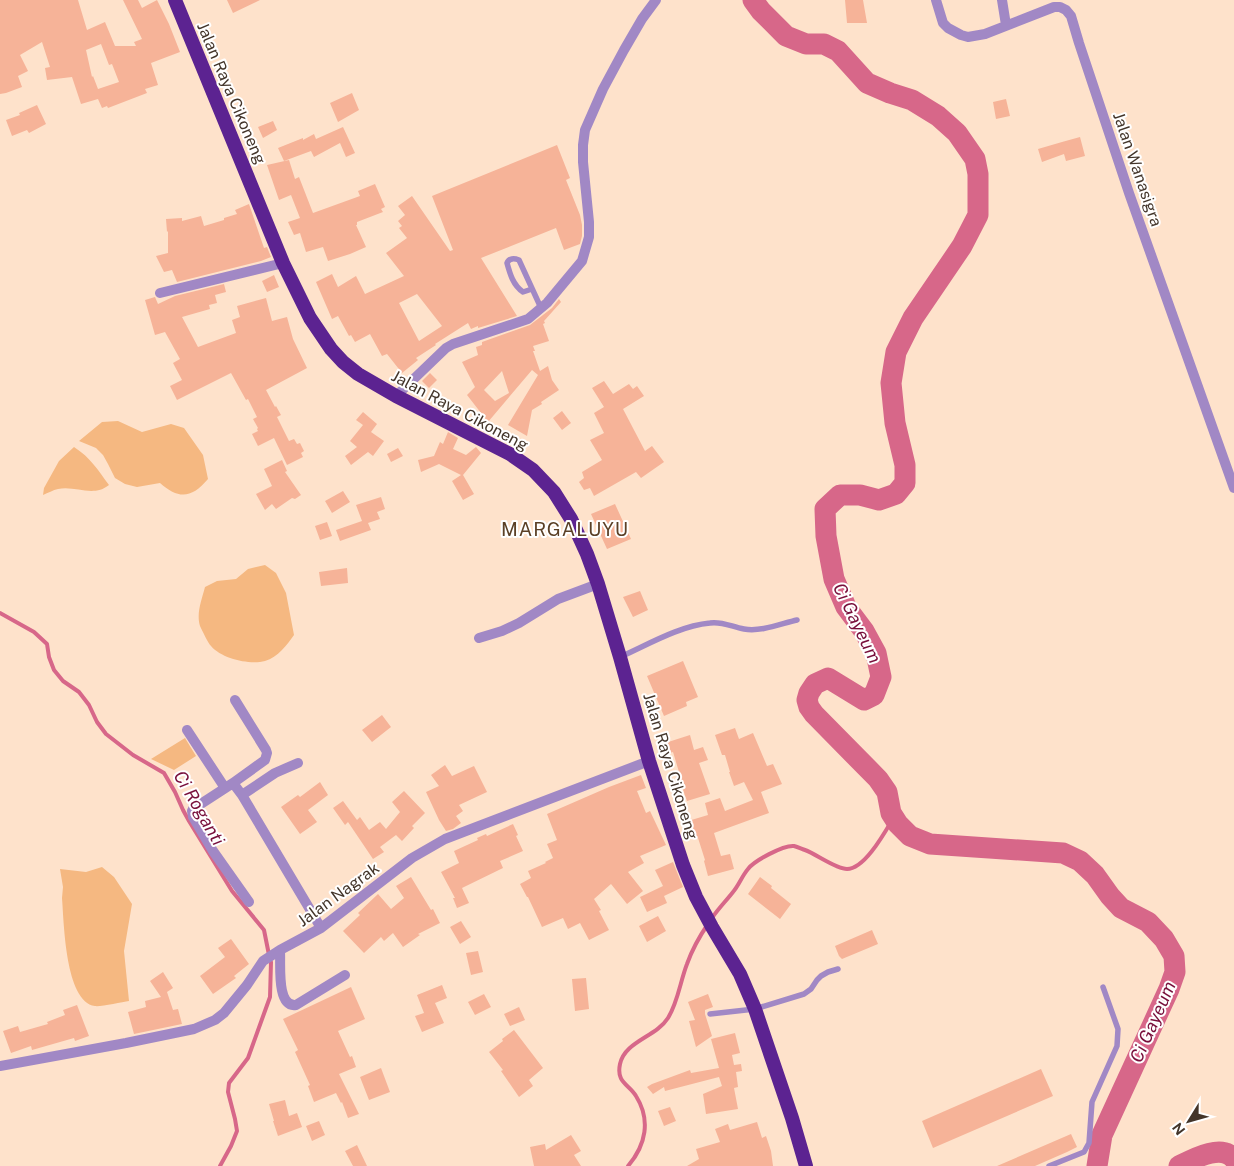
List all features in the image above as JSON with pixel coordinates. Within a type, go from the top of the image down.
[{"type":"highway","name":"Jalan Raya Cikoneng","points":[[175,0],[283,262],[310,318],[331,349],[358,374],[396,396],[510,454],[533,470],[554,492],[571,519],[598,584],[649,761],[683,865],[712,927],[740,974],[755,1010],[792,1118],[806,1166]]},
{"type":"street","points":[[396,396],[446,348],[528,318],[547,302],[582,261],[590,237],[583,162],[585,130],[603,89],[642,19],[656,0]]},
{"type":"street","name":"Jalan Wanasigra","points":[[936,0],[943,23],[948,28],[968,37],[985,34],[1057,3],[1071,16],[1130,193],[1234,488]]},
{"type":"street","points":[[1002,0],[1006,25]]},
{"type":"street","points":[[160,292],[283,262]]},
{"type":"street","points":[[479,638],[502,631],[558,600],[598,584]]},
{"type":"street","points":[[235,700],[266,750],[265,760],[193,808],[192,817],[249,902]]},
{"type":"street","points":[[187,730],[229,785],[242,795],[321,928]]},
{"type":"street","points":[[265,760],[275,773]]},
{"type":"street","name":"Jalan Nagrak","points":[[0,1066],[126,1043],[204,1026],[224,1013],[262,963],[280,950],[321,928],[412,858],[445,839],[649,761]]},
{"type":"street","points":[[242,795],[275,773],[298,762]]},
{"type":"street","points":[[280,950],[283,996],[290,1005],[296,1005],[346,974]]},
{"type":"lane","points":[[532,290],[523,292],[517,287],[512,278],[508,261],[512,259],[519,260],[540,308]]},
{"type":"lane","points":[[620,657],[694,625],[713,622],[758,630],[797,620]]},
{"type":"lane","points":[[710,1014],[755,1010],[804,994],[811,989],[816,980],[821,976],[838,969]]},
{"type":"lane","points":[[1050,1166],[1084,1152],[1089,1143],[1092,1102],[1117,1046],[1118,1029],[1103,987]]},
{"type":"shaded area","points":[[118,421],[142,432],[171,424],[184,428],[203,455],[208,479],[191,493],[179,494],[160,483],[137,487],[125,484],[115,478],[103,455],[96,448],[79,441],[102,422]]},
{"type":"shaded area","points":[[74,447],[89,460],[109,485],[97,491],[64,488],[43,495],[44,488],[59,461]]},
{"type":"shaded area","points":[[265,565],[276,573],[286,593],[294,635],[278,654],[265,661],[252,662],[229,658],[211,646],[200,626],[199,611],[205,587],[217,581],[236,579],[248,569]]},
{"type":"shaded area","points":[[185,738],[196,756],[174,770],[151,759]]},
{"type":"shaded area","points":[[102,867],[114,877],[132,904],[124,951],[129,1001],[95,1006],[85,1001],[77,991],[72,976],[65,942],[63,887],[60,869],[86,872]]},
{"type":"building","points":[[0,0],[78,0],[87,30],[105,22],[115,46],[136,46],[134,42],[142,39],[123,0],[138,0],[142,8],[157,0],[180,52],[151,63],[158,85],[145,89],[147,93],[108,108],[107,106],[102,108],[98,99],[81,104],[72,77],[47,80],[45,68],[50,67],[42,42],[20,55],[28,71],[18,76],[22,87],[0,94]],"holes":[[[101,44],[109,65],[112,64],[119,82],[98,89],[92,77],[86,50]]]},
{"type":"building","points":[[227,0],[260,0],[233,13]]},
{"type":"building","points":[[845,0],[863,0],[867,23],[847,23]]},
{"type":"building","points":[[352,93],[359,110],[338,122],[330,103]]},
{"type":"building","points":[[1006,99],[1010,116],[996,119],[993,102]]},
{"type":"building","points":[[37,105],[46,124],[29,133],[27,130],[12,136],[6,120],[20,115],[19,113]]},
{"type":"building","points":[[273,121],[277,130],[263,138],[258,127]]},
{"type":"building","points":[[343,127],[355,153],[346,157],[340,143],[314,157],[311,151],[284,161],[278,148],[303,138],[303,140],[314,134],[316,139]]},
{"type":"building","points":[[1080,137],[1085,156],[1066,161],[1064,154],[1042,162],[1038,149]]},
{"type":"building","points":[[557,145],[570,178],[566,180],[580,215],[582,236],[580,244],[564,250],[556,228],[481,258],[517,316],[471,329],[468,323],[416,358],[418,360],[402,373],[387,354],[382,356],[370,334],[355,342],[351,335],[349,336],[338,316],[332,319],[316,282],[332,274],[338,287],[356,276],[365,294],[404,276],[386,253],[407,238],[399,228],[402,226],[398,221],[405,215],[398,206],[412,196],[450,251],[453,250],[432,196]],"holes":[[[417,294],[442,326],[419,341],[399,303]]]},
{"type":"building","points":[[289,160],[295,179],[299,177],[313,213],[360,196],[358,191],[375,184],[385,207],[381,209],[383,212],[357,222],[356,225],[366,247],[328,261],[323,247],[306,252],[300,233],[294,235],[288,222],[300,218],[291,195],[279,200],[267,165]]},
{"type":"building","points":[[249,204],[264,248],[267,247],[271,257],[177,282],[172,270],[164,272],[156,256],[168,253],[166,219],[182,218],[182,221],[201,216],[204,226],[237,214],[235,210]]},
{"type":"building","points":[[274,275],[279,287],[267,292],[262,281]]},
{"type":"building","points":[[224,284],[226,292],[215,295],[217,303],[209,305],[210,309],[182,317],[198,347],[236,333],[232,320],[240,317],[237,306],[266,298],[272,321],[287,317],[293,339],[307,368],[266,390],[281,415],[277,417],[289,441],[294,439],[297,444],[300,443],[304,451],[301,453],[303,457],[287,465],[274,438],[258,446],[252,434],[258,431],[253,419],[257,417],[231,373],[177,400],[170,386],[182,380],[173,363],[180,359],[165,332],[155,335],[145,300],[155,297],[158,304],[175,296]]},
{"type":"building","points":[[559,299],[561,302],[543,324],[549,341],[533,346],[535,351],[533,351],[540,371],[548,366],[552,380],[559,390],[532,410],[527,436],[508,425],[538,375],[532,370],[488,422],[467,395],[475,387],[462,362],[478,355],[476,347],[482,345],[482,342],[530,325],[552,308]],"holes":[[[502,371],[509,393],[495,401],[484,390]]]},
{"type":"building","points":[[430,373],[437,380],[429,388],[422,381]]},
{"type":"building","points":[[604,381],[613,394],[629,384],[633,389],[637,386],[644,396],[623,409],[645,451],[652,446],[664,462],[641,478],[636,472],[594,496],[590,488],[584,490],[579,482],[584,478],[582,472],[602,460],[590,440],[604,433],[594,413],[604,407],[592,388]]},
{"type":"building","points":[[562,411],[571,423],[562,430],[553,418]]},
{"type":"building","points":[[363,412],[377,424],[371,432],[384,441],[373,456],[368,452],[351,465],[345,456],[357,447],[350,441],[363,425],[356,420]]},
{"type":"building","points":[[448,432],[458,438],[453,449],[466,455],[476,447],[481,453],[463,475],[474,494],[463,500],[452,481],[461,475],[439,464],[421,472],[418,460],[434,456],[440,442],[443,444]]},
{"type":"building","points":[[398,448],[403,456],[391,462],[387,454]]},
{"type":"building","points":[[282,460],[287,471],[285,472],[301,495],[295,499],[292,498],[276,509],[272,504],[265,510],[256,494],[272,486],[264,469]]},
{"type":"building","points":[[343,491],[350,502],[332,513],[325,501]]},
{"type":"building","points":[[381,497],[385,509],[377,512],[380,519],[368,523],[371,530],[340,541],[336,530],[362,521],[356,505]]},
{"type":"building","points":[[615,504],[631,539],[607,549],[591,514]]},
{"type":"building","points":[[327,522],[332,536],[320,540],[315,526]]},
{"type":"building","points":[[347,568],[348,583],[321,586],[319,572]]},
{"type":"building","points":[[640,591],[648,610],[633,617],[623,597]]},
{"type":"building","points":[[683,661],[698,697],[686,702],[687,706],[664,716],[647,676]]},
{"type":"building","points":[[382,715],[391,727],[372,742],[362,730]]},
{"type":"building","points":[[735,728],[739,739],[753,733],[767,766],[773,764],[782,784],[761,792],[769,813],[714,833],[721,856],[730,854],[734,869],[708,876],[698,838],[694,839],[688,821],[708,815],[705,803],[720,798],[725,811],[753,800],[744,782],[734,786],[725,755],[722,755],[715,735]]},
{"type":"building","points":[[690,735],[694,750],[703,747],[708,760],[699,763],[710,794],[687,801],[677,773],[679,772],[673,752],[665,755],[662,744]]},
{"type":"building","points":[[445,765],[452,776],[474,766],[487,792],[459,805],[463,811],[456,816],[461,823],[453,829],[446,831],[426,792],[439,786],[431,775]]},
{"type":"building","points":[[641,775],[646,788],[637,791],[646,813],[650,811],[666,845],[640,856],[644,863],[628,872],[643,891],[627,904],[611,884],[594,899],[601,910],[599,911],[609,930],[589,940],[580,923],[568,929],[563,918],[542,927],[520,884],[531,878],[528,871],[553,858],[547,844],[557,840],[547,814]]},
{"type":"building","points":[[320,782],[328,795],[308,810],[317,822],[300,834],[281,807],[298,795],[300,797]]},
{"type":"building","points":[[404,791],[425,813],[412,826],[414,828],[402,841],[396,835],[380,847],[384,852],[373,859],[348,822],[345,825],[333,808],[343,801],[357,820],[360,817],[369,830],[380,822],[386,829],[400,812],[392,802]]},
{"type":"building","points":[[513,824],[523,851],[500,861],[503,868],[462,888],[469,903],[457,908],[453,898],[455,898],[441,872],[459,863],[454,851],[478,840],[477,838],[486,834],[487,836]]},
{"type":"building","points":[[673,862],[683,887],[664,896],[667,903],[647,912],[640,897],[663,886],[655,870]]},
{"type":"building","points":[[411,877],[431,910],[433,909],[440,923],[418,934],[420,935],[403,947],[393,933],[384,941],[381,937],[364,953],[343,931],[378,894],[391,909],[404,898],[396,886]]},
{"type":"building","points":[[760,877],[791,904],[780,919],[748,894]]},
{"type":"building","points":[[658,916],[666,931],[647,942],[639,926]]},
{"type":"building","points":[[461,921],[471,937],[460,944],[450,927]]},
{"type":"building","points":[[872,930],[878,944],[842,959],[839,956],[835,946]]},
{"type":"building","points":[[231,939],[249,964],[234,976],[236,978],[213,994],[200,976],[225,957],[218,948]]},
{"type":"building","points":[[478,951],[483,972],[471,975],[466,953]]},
{"type":"building","points":[[163,972],[173,988],[167,992],[173,1010],[178,1009],[182,1024],[134,1034],[128,1012],[146,1007],[145,1001],[161,997],[150,981]]},
{"type":"building","points":[[586,978],[589,1009],[575,1011],[572,979]]},
{"type":"building","points":[[442,985],[447,998],[435,1003],[444,1023],[422,1032],[415,1016],[424,1013],[417,995]]},
{"type":"building","points":[[351,987],[365,1019],[338,1031],[356,1067],[339,1074],[359,1114],[348,1118],[342,1102],[336,1093],[314,1102],[308,1086],[310,1085],[295,1052],[298,1050],[283,1019]]},
{"type":"building","points":[[484,994],[491,1007],[475,1015],[468,1002]]},
{"type":"building","points":[[708,994],[713,1007],[705,1010],[705,1014],[712,1036],[696,1047],[689,1021],[695,1020],[688,1002]]},
{"type":"building","points":[[77,1005],[89,1036],[75,1041],[74,1038],[32,1050],[31,1046],[11,1053],[3,1031],[18,1026],[20,1032],[48,1024],[47,1022],[65,1015],[63,1010]]},
{"type":"building","points":[[519,1007],[525,1020],[510,1026],[504,1014]]},
{"type":"building","points":[[514,1030],[543,1068],[529,1080],[533,1086],[519,1097],[501,1071],[503,1070],[489,1052]]},
{"type":"building","points":[[735,1033],[740,1053],[732,1055],[734,1065],[741,1064],[742,1071],[736,1072],[738,1087],[734,1088],[738,1109],[706,1114],[703,1094],[722,1086],[719,1077],[665,1091],[664,1087],[653,1094],[647,1087],[690,1070],[691,1073],[719,1068],[711,1039]]},
{"type":"building","points":[[381,1068],[390,1092],[369,1100],[360,1077]]},
{"type":"building","points":[[1041,1069],[1053,1096],[933,1148],[922,1121]]},
{"type":"building","points":[[285,1100],[289,1116],[297,1113],[302,1127],[278,1136],[269,1104]]},
{"type":"building","points":[[670,1107],[676,1121],[664,1126],[658,1111]]},
{"type":"building","points":[[319,1121],[325,1135],[312,1141],[306,1126]]},
{"type":"building","points":[[757,1122],[762,1138],[766,1136],[773,1166],[687,1166],[699,1159],[696,1149],[720,1142],[715,1129],[728,1124],[730,1130]]},
{"type":"building","points":[[1071,1134],[1077,1147],[1035,1166],[997,1166]]},
{"type":"building","points":[[571,1135],[581,1151],[574,1155],[581,1166],[534,1166],[530,1147],[545,1144],[546,1150]]},
{"type":"building","points":[[357,1145],[367,1166],[353,1166],[345,1151]]},
{"type":"waterway","name":"Ci Gayeum","points":[[753,0],[761,11],[786,36],[806,44],[824,44],[838,51],[867,83],[912,100],[938,116],[957,133],[975,159],[978,174],[978,215],[962,246],[913,318],[896,352],[891,383],[895,423],[905,465],[905,483],[896,494],[879,500],[860,495],[840,495],[825,509],[826,536],[834,579],[846,607],[864,631],[876,653],[881,677],[874,695],[864,700],[828,678],[815,684],[807,700],[814,714],[878,779],[887,792],[891,813],[898,824],[910,836],[930,844],[1063,853],[1080,861],[1095,875],[1121,908],[1148,922],[1164,939],[1174,956],[1175,972],[1102,1135],[1097,1166]]},
{"type":"waterway","name":"Ci Roganti","points":[[0,613],[34,632],[47,644],[54,670],[63,681],[79,692],[106,734],[133,755],[164,773],[189,821],[232,891],[264,930],[269,955]]},
{"type":"waterway","points":[[712,918],[748,869],[769,854],[789,846],[794,846],[810,852],[837,867],[847,869],[854,867],[861,863],[874,849],[894,817]]},
{"type":"waterway","points":[[628,1166],[639,1150],[645,1123],[641,1105],[633,1092],[621,1079],[620,1064],[623,1056],[634,1044],[656,1030],[668,1018],[691,954],[708,924]]},
{"type":"waterway","name":"Ci Roganti","points":[[220,1166],[237,1131],[228,1092],[229,1083],[248,1058],[270,997],[271,962]]},
{"type":"waterway","name":"Ci Gayeum","points":[[1179,1166],[1199,1156],[1215,1152],[1229,1154],[1234,1159]]},
{"type":"district","name":"MARGALUYU","points":[[565,529]]}]
